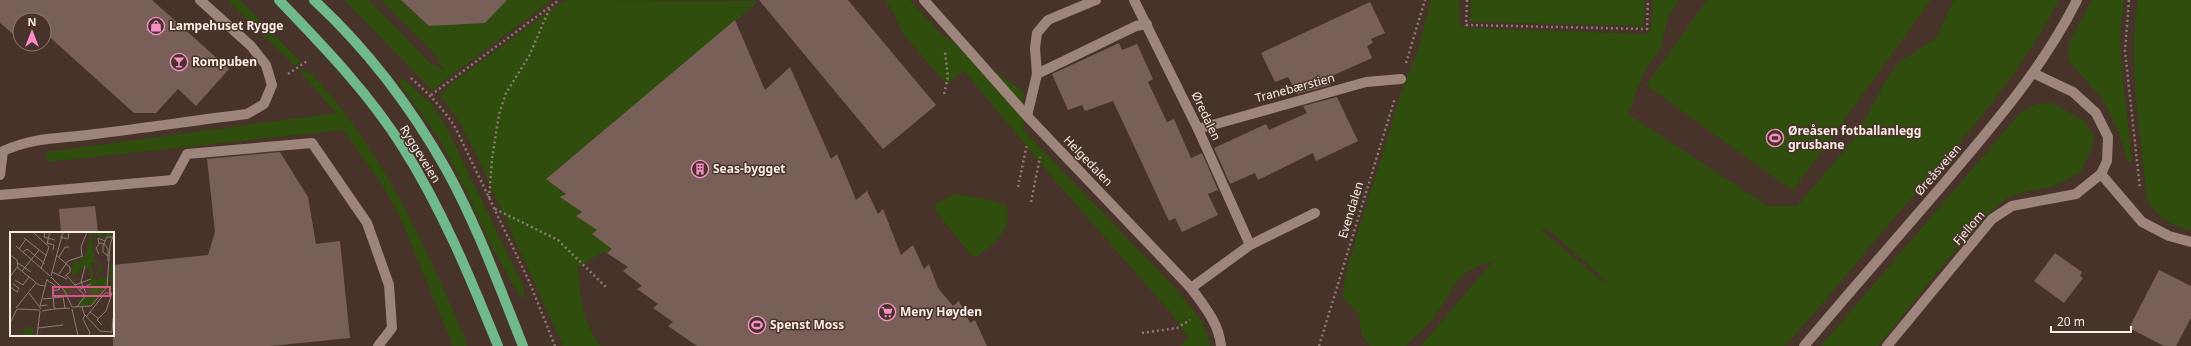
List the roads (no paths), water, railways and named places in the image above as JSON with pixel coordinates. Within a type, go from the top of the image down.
[{"type":"main road","name":"Ryggeveien","points":[[279,0],[345,70],[402,146],[445,222],[498,346]]},
{"type":"main road","name":"Ryggeveien","points":[[314,0],[376,67],[416,120],[446,169],[480,239],[523,346]]},
{"type":"street","points":[[0,175],[3,151],[24,142],[48,138],[93,135],[248,114],[264,104],[272,85],[266,65],[251,46],[200,0]]},
{"type":"street","points":[[1029,118],[1037,74],[1035,48],[1037,33],[1048,20],[1096,0]]},
{"type":"street","name":"Øredalen","points":[[1134,0],[1198,130],[1250,244]]},
{"type":"street","name":"Øreåsveien","points":[[1804,346],[1973,149],[2033,73],[2067,19],[2076,0]]},
{"type":"street","name":"Helgedalen","points":[[926,1],[1029,118],[1191,288],[1206,309],[1220,336],[1221,346]]},
{"type":"street","points":[[1037,74],[1136,26],[1147,24]]},
{"type":"street","points":[[2033,73],[2073,92],[2096,113],[2108,137],[2108,161],[2101,174],[2142,222],[2169,236],[2191,242]]},
{"type":"street","name":"Tranebærstien","points":[[1198,130],[1366,82],[1401,79]]},
{"type":"street","points":[[0,195],[173,180],[187,154],[312,143],[368,223],[389,285],[392,328],[378,346]]},
{"type":"street","name":"Fjellom","points":[[1887,346],[1992,219],[2012,206],[2076,194],[2101,174]]},
{"type":"street","points":[[1191,288],[1250,244],[1315,213]]},
{"type":"place","name":"Lampehuset Rygge","points":[[156,26]]},
{"type":"place","name":"Rompuben","points":[[179,62]]},
{"type":"place","name":"Øreåsen fotballanlegg grusbane","points":[[1775,138]]},
{"type":"place","name":"Seas-bygget","points":[[700,169]]},
{"type":"place","name":"Meny Høyden","points":[[887,312]]},
{"type":"place","name":"Spenst Moss","points":[[757,325]]}]
